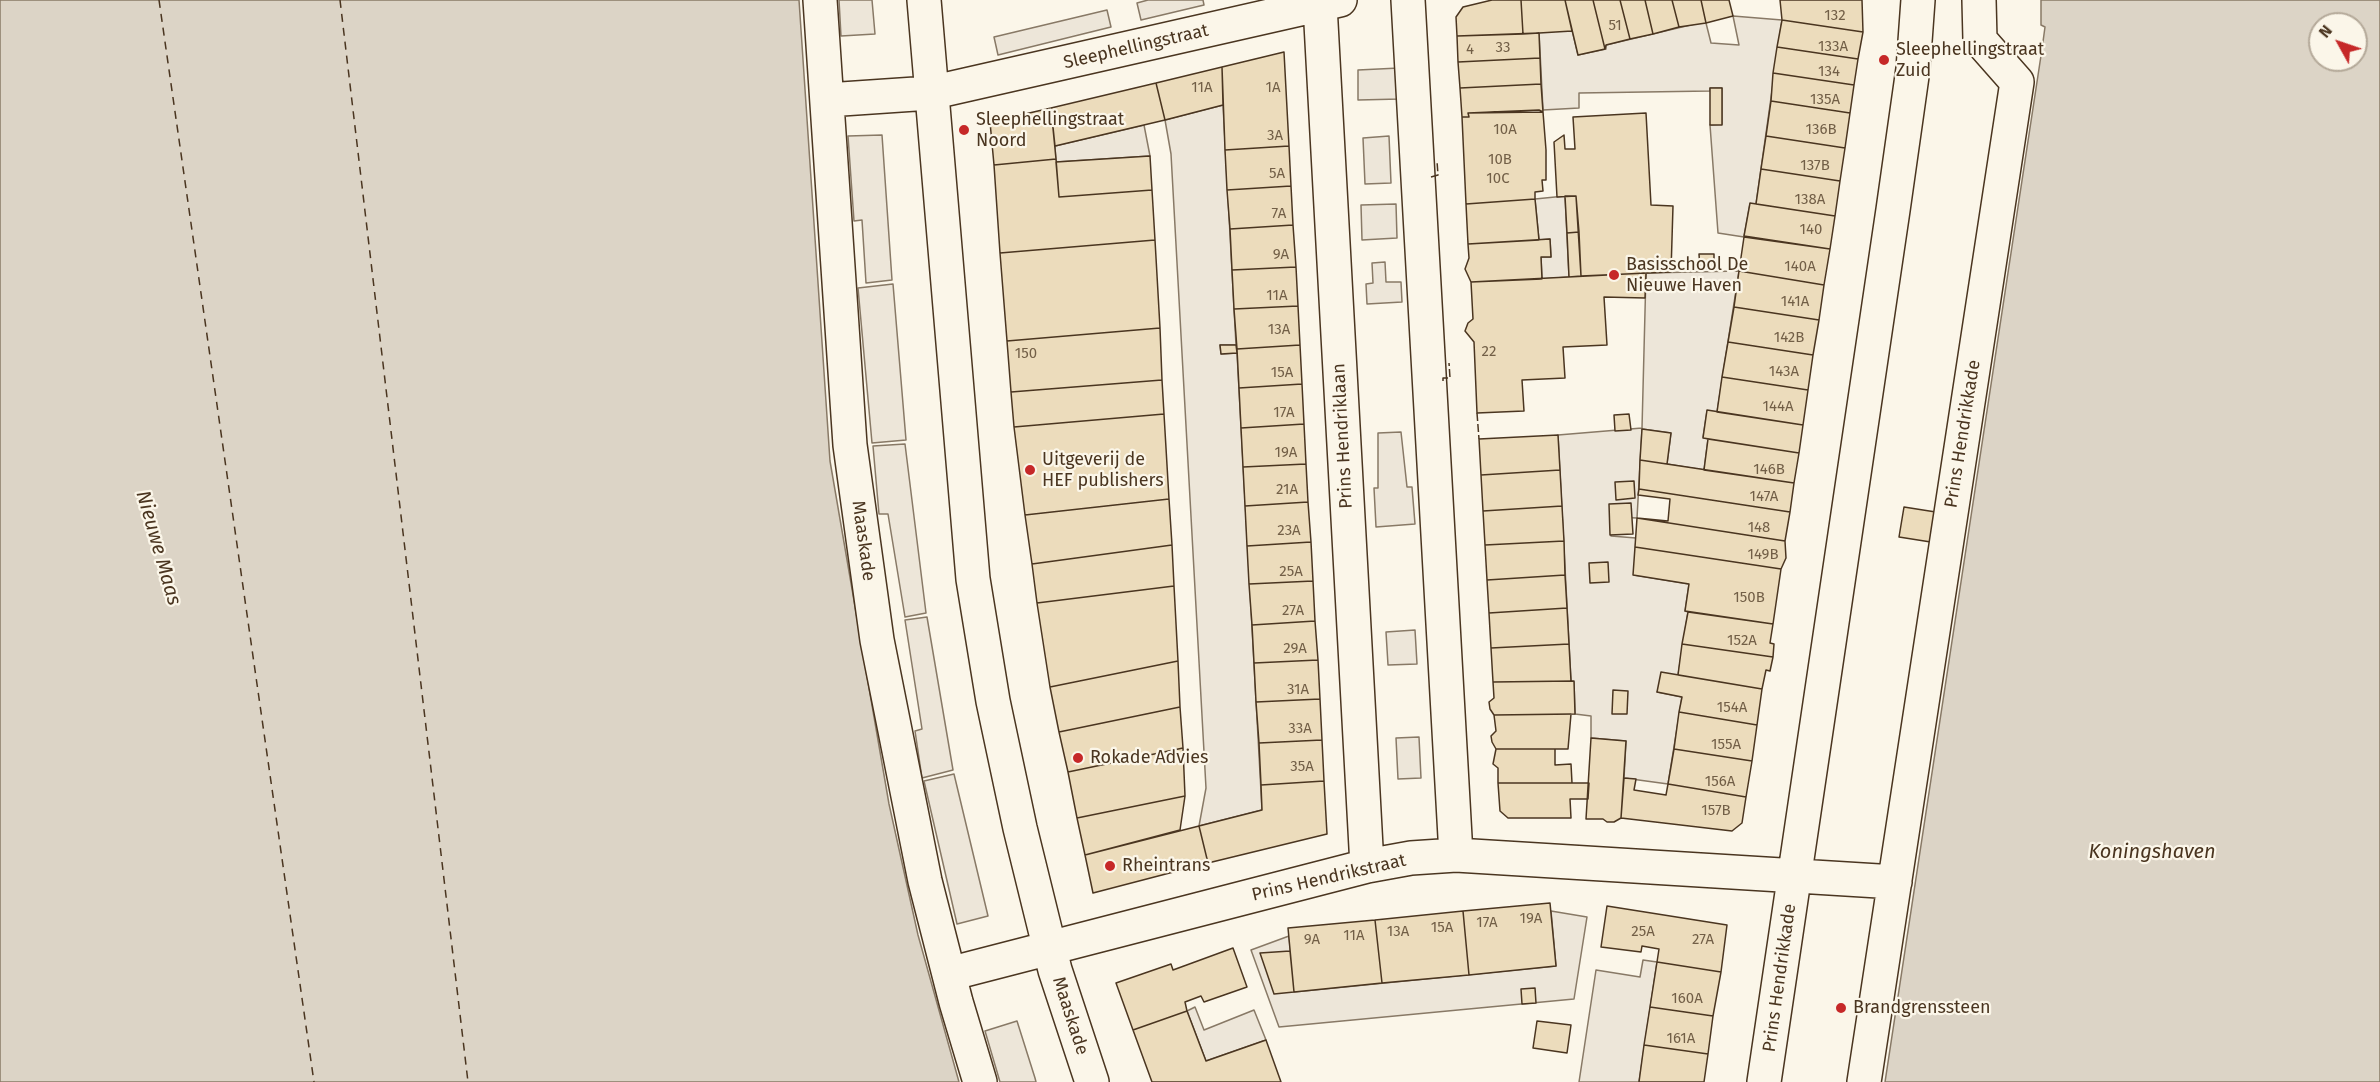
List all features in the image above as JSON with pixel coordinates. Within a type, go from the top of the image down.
[{"type":"street","name":"Maaskade","points":[[820,0],[847,410],[856,495],[877,640],[904,780],[949,974],[980,1082]]},
{"type":"street","name":"Maaskade","points":[[924,0],[930,93],[973,579],[1005,762],[1049,949],[1092,1082]]},
{"type":"street","points":[[1408,0],[1456,855]]},
{"type":"street","name":"Prins Hendrikkade","points":[[1764,1082],[1913,69],[1918,0]]},
{"type":"street","name":"Prins Hendrikkade","points":[[1864,1082],[2018,82],[1980,40],[1979,0]]},
{"type":"street","name":"Sleephellingstraat","points":[[930,93],[1330,3]]},
{"type":"street","name":"Prins Hendriklaan","points":[[1330,3],[1367,866]]},
{"type":"street","points":[[827,100],[930,93]]},
{"type":"street","name":"Prins Hendrikstraat","points":[[1049,949],[1367,866],[1412,858],[1456,855],[1795,875]]},
{"type":"street","points":[[1795,875],[1895,882]]},
{"type":"street","points":[[949,974],[1049,949]]},
{"type":"shaded area","points":[[839,0],[872,0],[875,34],[841,36]]},
{"type":"shaded area","points":[[1148,0],[1203,0],[1204,5],[1141,20],[1137,3]]},
{"type":"shaded area","points":[[1107,10],[1111,27],[998,55],[994,37]]},
{"type":"shaded area","points":[[1733,16],[1782,20],[1756,204],[1750,204],[1744,237],[1718,233],[1710,125],[1722,124],[1722,88],[1710,88],[1710,91],[1579,93],[1579,108],[1543,110],[1539,32],[1572,30],[1578,55],[1606,49],[1606,45],[1703,22],[1706,23],[1711,43],[1739,45]]},
{"type":"shaded area","points":[[1399,68],[1400,99],[1358,100],[1358,70]]},
{"type":"shaded area","points":[[1223,105],[1236,345],[1220,345],[1221,354],[1237,353],[1262,810],[1199,826],[1206,788],[1171,154],[1165,120]]},
{"type":"shaded area","points":[[1144,125],[1150,156],[1056,162],[1055,146]]},
{"type":"shaded area","points":[[882,135],[892,280],[866,283],[862,220],[854,221],[848,136]]},
{"type":"shaded area","points":[[1389,136],[1391,183],[1365,184],[1363,138]]},
{"type":"shaded area","points":[[1565,196],[1569,277],[1542,279],[1541,257],[1551,257],[1550,239],[1539,240],[1535,199]]},
{"type":"shaded area","points":[[1396,204],[1397,238],[1362,240],[1361,205]]},
{"type":"shaded area","points":[[1385,262],[1386,282],[1401,282],[1402,302],[1367,304],[1366,284],[1373,283],[1372,263]]},
{"type":"shaded area","points":[[1739,271],[1717,412],[1707,411],[1703,437],[1708,439],[1704,470],[1667,464],[1671,433],[1642,429],[1637,518],[1612,517],[1611,536],[1636,538],[1634,575],[1689,584],[1685,611],[1688,612],[1678,675],[1657,692],[1682,697],[1668,784],[1624,778],[1626,741],[1591,738],[1591,716],[1575,714],[1574,682],[1571,681],[1558,435],[1642,428],[1646,273]]},
{"type":"shaded area","points":[[893,284],[906,440],[872,443],[858,288]]},
{"type":"shaded area","points":[[1401,432],[1407,487],[1412,487],[1415,524],[1376,527],[1374,488],[1378,488],[1378,433]]},
{"type":"shaded area","points":[[905,444],[926,613],[905,617],[888,514],[879,514],[873,446]]},
{"type":"shaded area","points":[[927,617],[953,770],[922,778],[915,731],[922,729],[905,620]]},
{"type":"shaded area","points":[[1415,630],[1417,664],[1388,665],[1386,632]]},
{"type":"shaded area","points":[[1419,737],[1421,778],[1398,779],[1396,738]]},
{"type":"shaded area","points":[[954,774],[988,916],[957,924],[924,781]]},
{"type":"shaded area","points":[[1551,911],[1587,917],[1574,999],[1279,1027],[1251,950],[1289,936],[1294,992],[1556,966]]},
{"type":"shaded area","points":[[1643,960],[1657,962],[1639,1082],[1579,1082],[1596,970],[1640,977]]},
{"type":"shaded area","points":[[1195,1007],[1204,1030],[1254,1010],[1266,1040],[1206,1061],[1187,1011]]},
{"type":"shaded area","points":[[1017,1021],[1036,1082],[1000,1082],[985,1031]]},
{"type":"water","name":"Nieuwe Maas","points":[[0,0],[799,0],[830,461],[889,804],[918,935],[959,1082],[0,1082]]},
{"type":"water","name":"Koningshaven","points":[[2041,0],[2380,0],[2380,1082],[1885,1082],[2045,27],[2041,25]]},
{"type":"building","points":[[1492,0],[1521,0],[1523,34],[1457,36],[1456,17],[1463,7]]},
{"type":"building","points":[[1521,0],[1565,0],[1572,31],[1523,34]]},
{"type":"building","points":[[1565,0],[1593,0],[1605,49],[1578,55]]},
{"type":"building","points":[[1593,0],[1620,0],[1630,39],[1606,45],[1605,49]]},
{"type":"building","points":[[1620,0],[1645,0],[1653,34],[1630,39]]},
{"type":"building","points":[[1645,0],[1672,0],[1679,27],[1653,34]]},
{"type":"building","points":[[1672,0],[1701,0],[1706,23],[1679,27]]},
{"type":"building","points":[[1701,0],[1729,0],[1733,16],[1706,23]]},
{"type":"building","points":[[1780,0],[1862,0],[1863,32],[1782,20]]},
{"type":"building","points":[[1782,20],[1863,32],[1858,59],[1777,47]]},
{"type":"building","points":[[1539,33],[1540,58],[1458,62],[1457,36]]},
{"type":"building","points":[[1777,47],[1858,59],[1854,85],[1773,73]]},
{"type":"building","points":[[1284,52],[1289,146],[1225,150],[1222,67]]},
{"type":"building","points":[[1540,58],[1541,84],[1460,88],[1458,62]]},
{"type":"building","points":[[1222,67],[1223,105],[1165,120],[1156,83]]},
{"type":"building","points":[[1773,73],[1854,85],[1850,113],[1771,101]]},
{"type":"building","points":[[1156,83],[1165,120],[1055,146],[1051,108]]},
{"type":"building","points":[[1541,84],[1543,112],[1468,113],[1469,117],[1462,117],[1460,88]]},
{"type":"building","points":[[1710,88],[1722,88],[1722,125],[1710,125]]},
{"type":"building","points":[[1771,101],[1850,113],[1845,148],[1766,136]]},
{"type":"building","points":[[1051,108],[1056,159],[994,165],[990,122]]},
{"type":"building","points":[[1539,110],[1543,112],[1546,150],[1546,180],[1542,180],[1543,191],[1535,192],[1535,199],[1466,204],[1462,117],[1469,117],[1468,113]]},
{"type":"building","points":[[1646,113],[1651,205],[1673,206],[1671,272],[1581,276],[1576,196],[1557,197],[1554,142],[1564,135],[1565,149],[1575,149],[1573,117]]},
{"type":"building","points":[[1766,136],[1845,148],[1840,181],[1761,169]]},
{"type":"building","points":[[1289,146],[1291,186],[1227,190],[1225,150]]},
{"type":"building","points":[[1150,156],[1152,190],[1059,197],[1056,162]]},
{"type":"building","points":[[1056,159],[1059,197],[1152,190],[1155,240],[1000,253],[994,165]]},
{"type":"building","points":[[1761,169],[1840,181],[1835,216],[1756,204]]},
{"type":"building","points":[[1291,186],[1293,225],[1230,229],[1227,190]]},
{"type":"building","points":[[1565,196],[1576,196],[1579,232],[1567,233]]},
{"type":"building","points":[[1535,199],[1539,240],[1468,244],[1466,204]]},
{"type":"building","points":[[1750,203],[1835,216],[1830,249],[1744,236]]},
{"type":"building","points":[[1293,225],[1296,267],[1232,270],[1230,229]]},
{"type":"building","points":[[1579,232],[1581,276],[1569,277],[1567,233]]},
{"type":"building","points":[[1744,237],[1830,249],[1824,285],[1739,271]]},
{"type":"building","points":[[1550,239],[1551,257],[1541,257],[1542,279],[1471,282],[1465,269],[1469,258],[1468,244]]},
{"type":"building","points":[[1155,240],[1160,328],[1007,341],[1000,253]]},
{"type":"building","points":[[1699,254],[1714,254],[1714,268],[1700,269]]},
{"type":"building","points":[[1296,267],[1298,306],[1234,309],[1232,270]]},
{"type":"building","points":[[1739,271],[1824,285],[1819,320],[1734,307]]},
{"type":"building","points":[[1646,273],[1645,298],[1604,297],[1607,345],[1563,347],[1565,378],[1522,380],[1524,411],[1477,413],[1474,342],[1465,331],[1468,323],[1473,319],[1471,282]]},
{"type":"building","points":[[1298,306],[1300,345],[1237,349],[1234,309]]},
{"type":"building","points":[[1734,307],[1819,320],[1813,355],[1728,342]]},
{"type":"building","points":[[1160,328],[1162,380],[1011,392],[1007,341]]},
{"type":"building","points":[[1728,342],[1813,355],[1808,390],[1722,377]]},
{"type":"building","points":[[1220,345],[1236,345],[1237,353],[1221,354]]},
{"type":"building","points":[[1300,345],[1302,384],[1239,388],[1237,349]]},
{"type":"building","points":[[1722,377],[1808,390],[1803,425],[1717,412]]},
{"type":"building","points":[[1162,380],[1164,414],[1014,427],[1011,392]]},
{"type":"building","points":[[1302,384],[1304,424],[1241,428],[1239,388]]},
{"type":"building","points":[[1707,410],[1803,425],[1799,453],[1703,438]]},
{"type":"building","points":[[1164,414],[1169,499],[1025,515],[1014,427]]},
{"type":"building","points":[[1629,414],[1631,430],[1615,431],[1614,415]]},
{"type":"building","points":[[1304,424],[1306,464],[1243,467],[1241,428]]},
{"type":"building","points":[[1642,429],[1671,433],[1667,464],[1640,460]]},
{"type":"building","points":[[1558,435],[1560,470],[1481,475],[1479,439]]},
{"type":"building","points":[[1708,439],[1799,453],[1794,483],[1704,470]]},
{"type":"building","points":[[1640,460],[1794,483],[1790,512],[1639,489]]},
{"type":"building","points":[[1306,464],[1308,502],[1245,506],[1243,467]]},
{"type":"building","points":[[1560,470],[1562,506],[1483,511],[1481,475]]},
{"type":"building","points":[[1634,481],[1635,498],[1616,500],[1615,482]]},
{"type":"building","points":[[1639,489],[1790,512],[1785,541],[1637,518],[1668,521],[1670,499],[1638,495]]},
{"type":"building","points":[[1169,499],[1172,545],[1032,564],[1025,515]]},
{"type":"building","points":[[1308,502],[1311,542],[1247,546],[1245,506]]},
{"type":"building","points":[[1631,503],[1633,534],[1610,535],[1609,504]]},
{"type":"building","points":[[1562,506],[1564,541],[1485,545],[1483,511]]},
{"type":"building","points":[[1904,507],[1942,513],[1937,543],[1899,537]]},
{"type":"building","points":[[1637,518],[1785,541],[1786,558],[1781,569],[1635,547]]},
{"type":"building","points":[[1564,541],[1565,575],[1487,580],[1485,545]]},
{"type":"building","points":[[1311,542],[1313,581],[1249,584],[1247,546]]},
{"type":"building","points":[[1172,545],[1174,586],[1037,603],[1032,564]]},
{"type":"building","points":[[1635,547],[1781,569],[1773,624],[1685,611],[1689,584],[1633,575]]},
{"type":"building","points":[[1608,562],[1609,582],[1590,583],[1589,563]]},
{"type":"building","points":[[1565,575],[1567,608],[1489,613],[1487,580]]},
{"type":"building","points":[[1313,581],[1315,621],[1252,625],[1249,584]]},
{"type":"building","points":[[1174,586],[1178,661],[1050,687],[1037,603]]},
{"type":"building","points":[[1567,608],[1569,644],[1491,648],[1489,613]]},
{"type":"building","points":[[1688,612],[1773,624],[1770,643],[1774,644],[1773,657],[1682,644]]},
{"type":"building","points":[[1315,621],[1318,660],[1254,663],[1252,625]]},
{"type":"building","points":[[1569,644],[1571,681],[1493,682],[1491,648]]},
{"type":"building","points":[[1682,644],[1773,657],[1770,671],[1766,670],[1762,689],[1678,675]]},
{"type":"building","points":[[1318,660],[1320,699],[1256,702],[1254,663]]},
{"type":"building","points":[[1178,661],[1180,707],[1059,732],[1050,687]]},
{"type":"building","points":[[1661,672],[1762,689],[1757,725],[1679,712],[1682,697],[1657,692]]},
{"type":"building","points":[[1574,681],[1575,714],[1494,715],[1490,709],[1489,702],[1494,698],[1493,682]]},
{"type":"building","points":[[1613,690],[1628,691],[1627,714],[1612,714]]},
{"type":"building","points":[[1320,699],[1322,740],[1259,743],[1256,702]]},
{"type":"building","points":[[1180,707],[1183,748],[1068,772],[1059,732]]},
{"type":"building","points":[[1679,712],[1757,725],[1752,761],[1674,749]]},
{"type":"building","points":[[1571,714],[1568,749],[1496,749],[1492,742],[1491,736],[1496,731],[1494,715]]},
{"type":"building","points":[[1591,738],[1626,741],[1621,818],[1614,822],[1607,822],[1603,819],[1586,819]]},
{"type":"building","points":[[1322,740],[1324,781],[1261,785],[1259,743]]},
{"type":"building","points":[[1183,748],[1185,796],[1077,818],[1068,772]]},
{"type":"building","points":[[1496,749],[1555,749],[1555,765],[1571,764],[1572,783],[1498,783],[1498,768],[1493,764]]},
{"type":"building","points":[[1674,749],[1752,761],[1746,797],[1668,784]]},
{"type":"building","points":[[1624,778],[1636,779],[1634,790],[1666,795],[1668,784],[1746,797],[1742,823],[1732,831],[1621,818]]},
{"type":"building","points":[[1324,781],[1327,834],[1208,863],[1199,826],[1262,810],[1261,785]]},
{"type":"building","points":[[1498,783],[1589,783],[1588,799],[1570,799],[1571,818],[1508,818],[1500,811]]},
{"type":"building","points":[[1185,796],[1180,830],[1085,855],[1077,818]]},
{"type":"building","points":[[1199,826],[1208,863],[1093,893],[1085,855]]},
{"type":"building","points":[[1550,903],[1556,966],[1469,975],[1463,911]]},
{"type":"building","points":[[1607,906],[1727,925],[1721,972],[1657,962],[1659,949],[1642,946],[1641,952],[1601,947]]},
{"type":"building","points":[[1463,911],[1469,975],[1382,983],[1375,920]]},
{"type":"building","points":[[1375,920],[1382,983],[1294,992],[1288,928]]},
{"type":"building","points":[[1233,948],[1247,987],[1204,1002],[1201,996],[1185,1002],[1187,1011],[1133,1030],[1116,983],[1171,964],[1173,970]]},
{"type":"building","points":[[1290,951],[1294,992],[1274,994],[1260,953]]},
{"type":"building","points":[[1657,962],[1721,972],[1713,1016],[1650,1007]]},
{"type":"building","points":[[1535,988],[1536,1003],[1522,1004],[1521,989]]},
{"type":"building","points":[[1650,1007],[1713,1016],[1708,1054],[1644,1045]]},
{"type":"building","points":[[1187,1011],[1206,1061],[1266,1040],[1281,1082],[1152,1082],[1133,1030]]},
{"type":"building","points":[[1537,1021],[1571,1025],[1567,1053],[1533,1048]]},
{"type":"building","points":[[1644,1045],[1708,1054],[1704,1082],[1639,1082]]},
{"type":"ferry route","points":[[159,0],[314,1082]]},
{"type":"ferry route","points":[[340,0],[468,1082]]},
{"type":"fence","points":[[1431,177],[1438,175],[1437,161]]},
{"type":"fence","points":[[1443,381],[1443,378],[1450,378],[1449,363]]},
{"type":"fence","points":[[1477,413],[1479,439]]},
{"type":"place","name":"Sleephellingstraat Zuid","points":[[1884,60]]},
{"type":"place","name":"Sleephellingstraat Noord","points":[[964,130]]},
{"type":"place","name":"Basisschool De Nieuwe Haven","points":[[1614,275]]},
{"type":"place","name":"Uitgeverij de HEF publishers","points":[[1030,470]]},
{"type":"place","name":"Rokade Advies","points":[[1078,758]]},
{"type":"place","name":"Rheintrans","points":[[1110,866]]},
{"type":"place","name":"Brandgrenssteen","points":[[1841,1008]]}]
